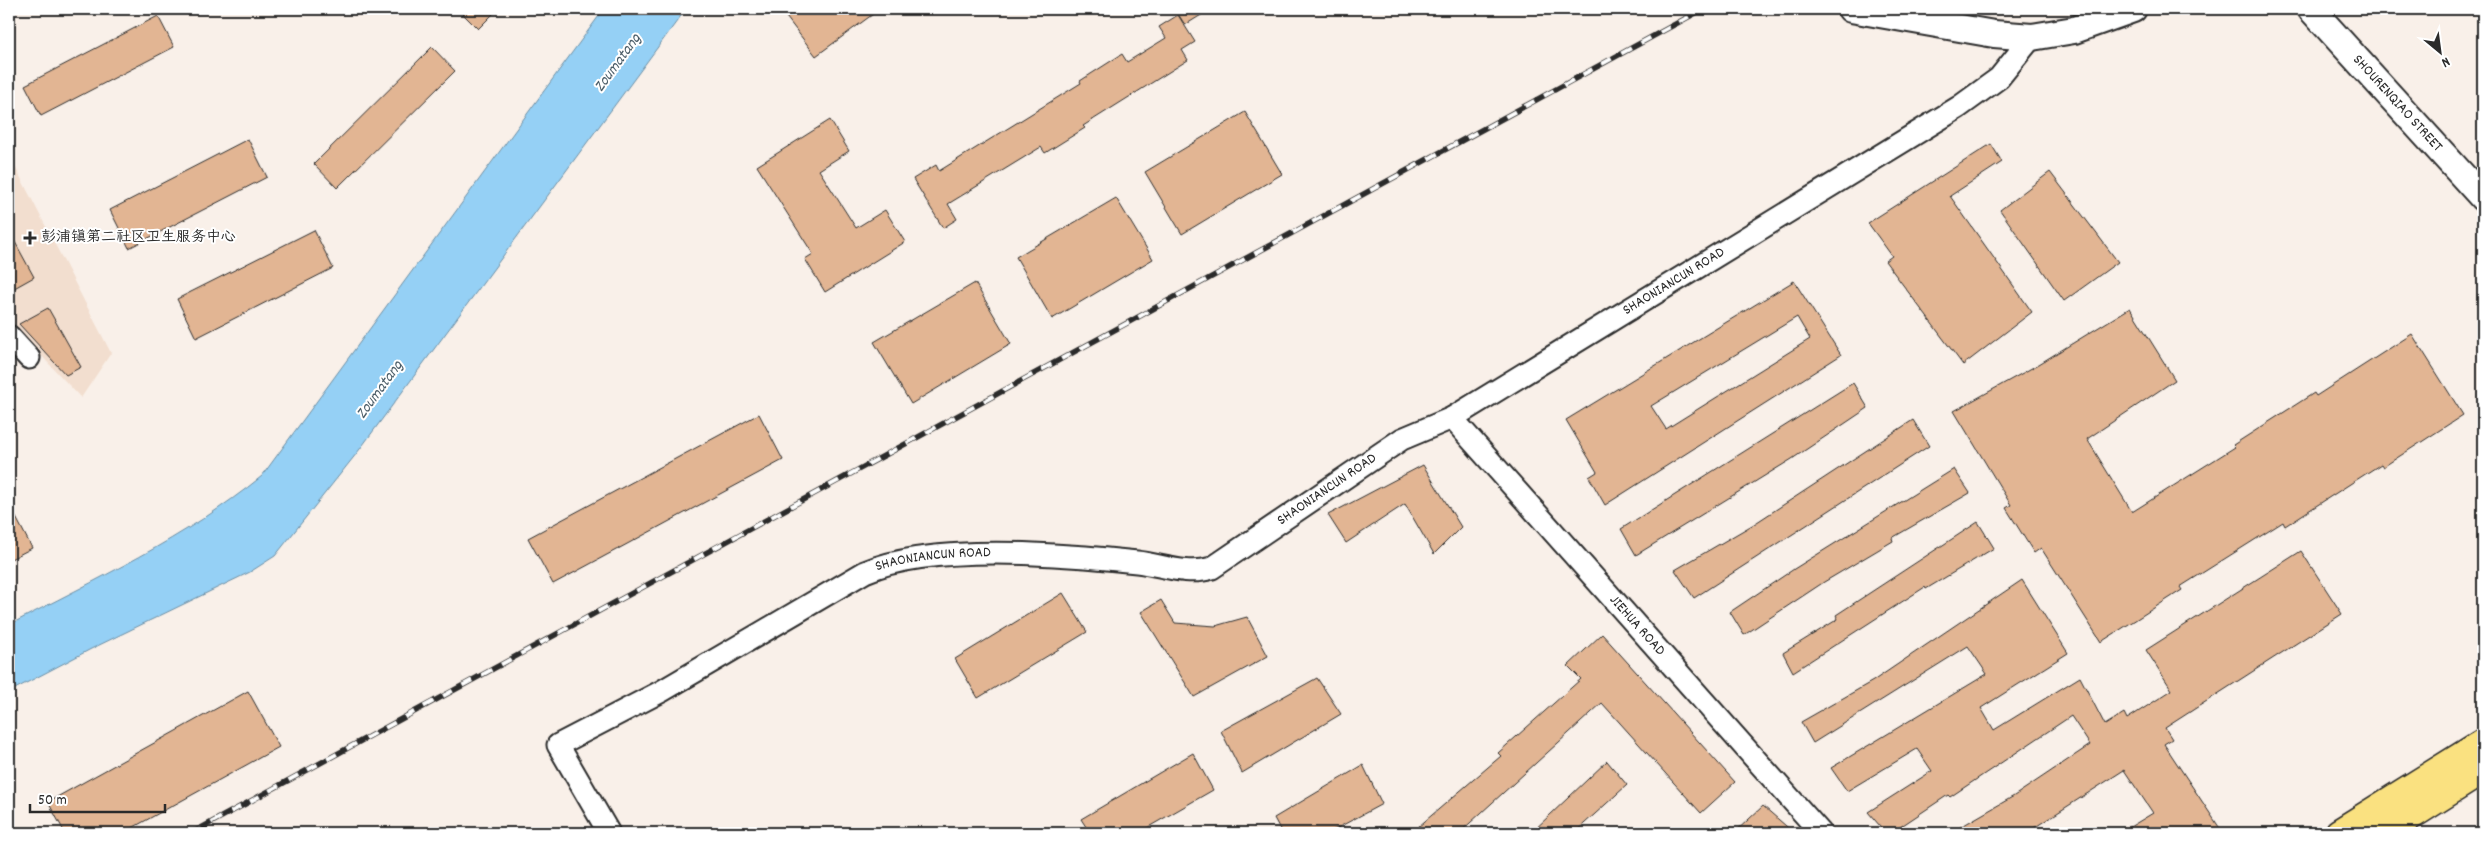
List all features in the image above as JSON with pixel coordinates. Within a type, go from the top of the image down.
[{"type":"main road","points":[[2339,833],[2483,743]]},
{"type":"main road","points":[[2383,833],[2483,770]]},
{"type":"street","points":[[1851,9],[1994,34],[2032,37],[2074,30],[2133,9]]},
{"type":"street","name":"SHOURENQIAO STREET","points":[[2311,9],[2483,198]]},
{"type":"street","name":"SHAONIANCUN ROAD","points":[[609,833],[558,745],[662,691],[876,566],[935,556],[1008,554],[1138,562],[1191,572],[1202,571],[1222,562],[1402,439],[1452,418],[1959,107],[1999,78],[2032,37]]},
{"type":"street","points":[[9,336],[29,358]]},
{"type":"street","name":"JIEHUA ROAD","points":[[1452,418],[1821,833]]},
{"type":"shaded area","name":"彭浦镇第二社区卫生服务中心","points":[[9,155],[111,353],[81,398],[9,321]]},
{"type":"water","name":"Zoumatang","points":[[604,9],[686,9],[357,453],[275,556],[250,572],[91,649],[9,692],[9,625],[171,539],[233,498],[262,476]]},
{"type":"building","points":[[458,9],[498,9],[478,29]]},
{"type":"building","points":[[780,9],[880,9],[816,56]]},
{"type":"building","points":[[1175,9],[1211,9],[1185,25]]},
{"type":"building","points":[[1178,15],[1195,42],[1182,50],[1188,60],[1083,126],[1085,128],[1045,153],[1041,147],[948,204],[957,219],[943,228],[913,179],[936,165],[939,171],[1081,83],[1080,81],[1122,54],[1127,62],[1166,38],[1159,27]]},
{"type":"building","points":[[158,16],[174,47],[41,116],[25,85]]},
{"type":"building","points":[[432,47],[455,71],[337,188],[314,164]]},
{"type":"building","points":[[1245,112],[1282,174],[1182,234],[1145,172]]},
{"type":"building","points":[[830,120],[849,151],[819,170],[856,228],[885,210],[905,242],[825,292],[805,259],[813,254],[757,166]]},
{"type":"building","points":[[248,139],[267,177],[129,248],[110,210]]},
{"type":"building","points":[[1991,144],[2002,162],[1950,196],[2032,312],[1963,365],[1885,261],[1892,256],[1868,223]]},
{"type":"building","points":[[2050,172],[2118,262],[2064,301],[2000,210]]},
{"type":"building","points":[[1116,198],[1153,259],[1052,319],[1016,257]]},
{"type":"building","points":[[314,230],[333,268],[196,338],[177,299]]},
{"type":"building","points":[[9,231],[34,277],[9,291]]},
{"type":"building","points":[[1794,281],[1841,355],[1605,505],[1589,477],[1597,472],[1566,420]],"holes":[[[1797,317],[1810,339],[1666,429],[1651,406]]]},
{"type":"building","points":[[975,283],[1011,344],[911,404],[874,342]]},
{"type":"building","points":[[48,308],[81,367],[66,375],[19,324]]},
{"type":"building","points":[[2130,308],[2175,380],[2087,439],[2132,512],[2235,447],[2233,445],[2314,393],[2316,396],[2412,334],[2463,415],[2383,467],[2381,464],[2285,526],[2283,522],[2180,587],[2182,590],[2101,642],[2041,548],[2034,553],[2006,508],[2011,505],[1954,411],[2039,364]]},
{"type":"building","points":[[1853,383],[1868,408],[1792,459],[1636,555],[1621,529]]},
{"type":"building","points":[[759,414],[783,460],[553,584],[528,538]]},
{"type":"building","points":[[1913,420],[1929,446],[1694,598],[1675,570],[1754,524]]},
{"type":"building","points":[[1423,465],[1461,527],[1434,554],[1405,504],[1346,543],[1328,515]]},
{"type":"building","points":[[1954,469],[1970,493],[1892,538],[1893,541],[1824,582],[1744,635],[1730,612],[1794,569]]},
{"type":"building","points":[[9,504],[32,548],[9,560]]},
{"type":"building","points":[[1978,522],[1994,548],[1926,589],[1925,587],[1793,672],[1783,653],[1838,619],[1836,615]]},
{"type":"building","points":[[2301,551],[2342,614],[2165,728],[2172,739],[2164,744],[2223,833],[2120,833],[2153,813],[2124,770],[2026,833],[1950,833],[2014,796],[2090,745],[2071,716],[1950,797],[1948,795],[1891,833],[1886,833],[1868,812],[1932,771],[1917,749],[1847,791],[1831,768],[1987,674],[1968,646],[1813,743],[1801,722],[1873,681],[2022,580],[2068,653],[1981,708],[1994,730],[2080,677],[2105,725],[2124,713],[2127,719],[2172,690],[2146,650]]},
{"type":"building","points":[[1063,593],[1087,632],[978,698],[955,659]]},
{"type":"building","points":[[1161,600],[1175,623],[1215,626],[1247,617],[1268,656],[1194,697],[1141,612]]},
{"type":"building","points":[[1602,634],[1735,782],[1701,813],[1602,703],[1459,833],[1411,833],[1501,756],[1498,753],[1581,679],[1568,666]]},
{"type":"building","points":[[1317,678],[1341,714],[1242,773],[1221,731]]},
{"type":"building","points":[[248,691],[279,747],[123,833],[65,833],[48,802]]},
{"type":"building","points":[[1193,753],[1213,790],[1138,833],[1090,833],[1081,819]]},
{"type":"building","points":[[1607,761],[1627,785],[1574,833],[1531,833]]},
{"type":"building","points":[[1363,765],[1382,804],[1328,833],[1282,833],[1274,818]]},
{"type":"building","points":[[1763,806],[1794,833],[1734,833]]},
{"type":"railway","points":[[192,833],[1703,9]]},
{"type":"place","name":"彭浦镇第二社区卫生服务中心","points":[[30,238]]}]
